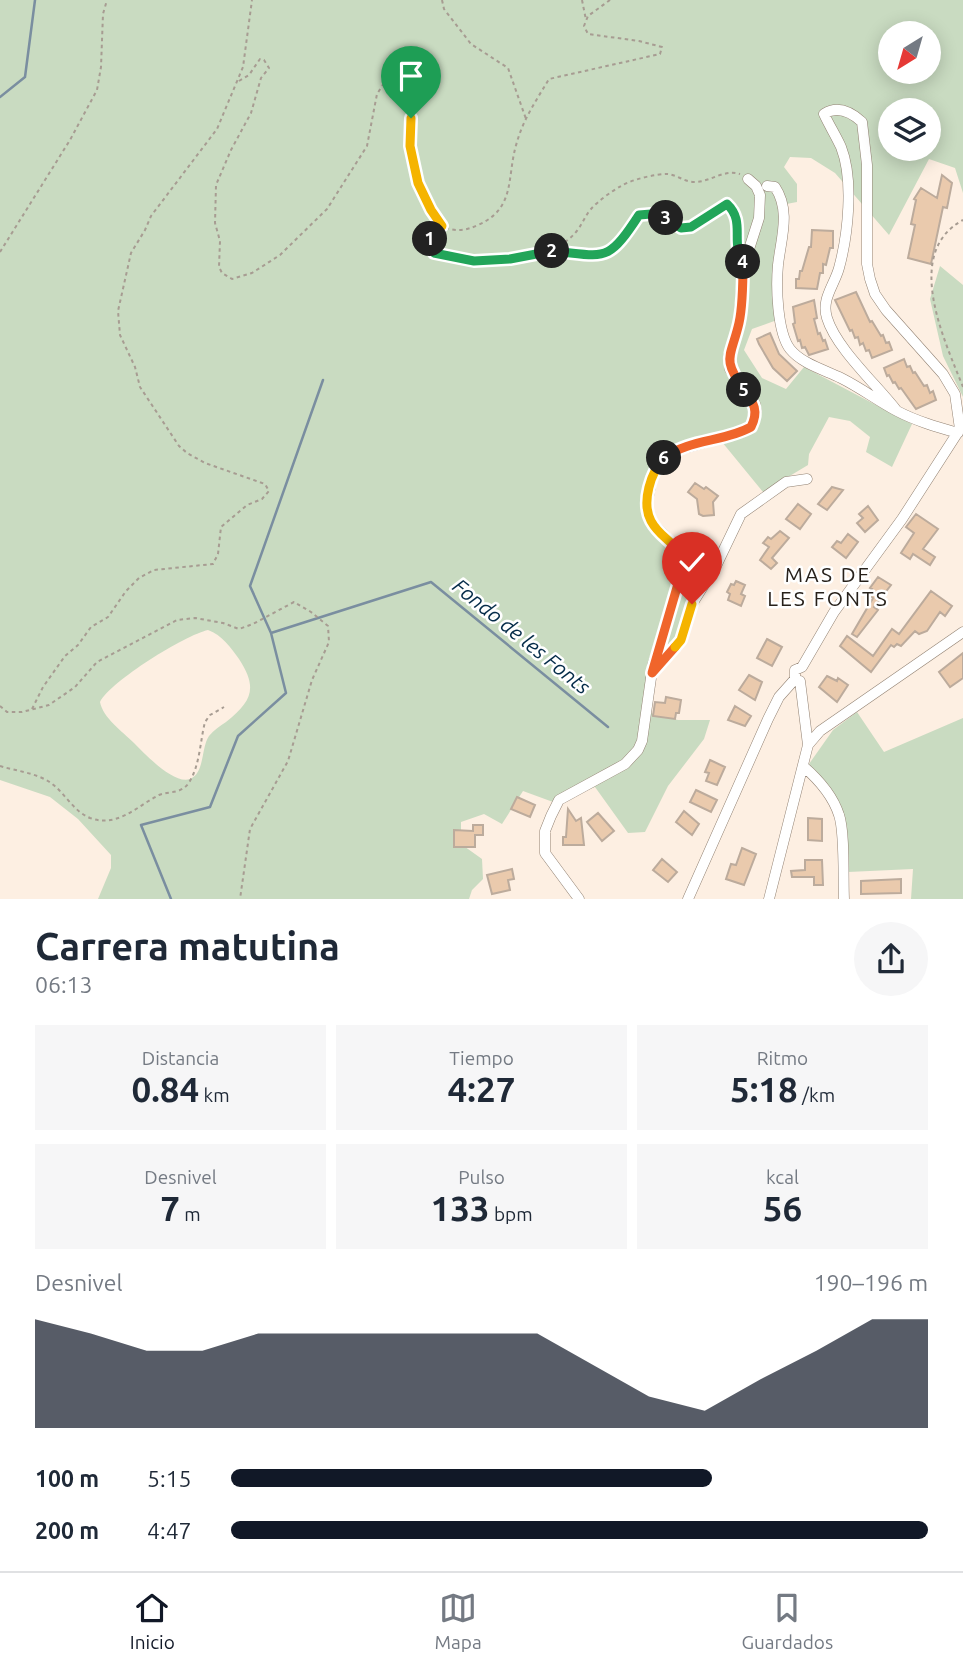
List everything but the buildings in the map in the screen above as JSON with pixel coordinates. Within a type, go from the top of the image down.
[{"type":"street","points":[[769,899],[808,745],[798,680],[794,671],[802,667],[834,612],[902,519],[960,429],[955,394],[943,374],[875,294],[867,264],[867,165],[862,122],[852,113],[830,110],[824,114],[841,148],[848,185],[845,244],[838,272],[824,303],[827,321],[840,344],[897,411]]},
{"type":"street","points":[[579,899],[545,853],[545,831],[559,800],[625,764],[638,750],[646,725],[652,673],[680,576],[681,563],[673,543],[652,523],[647,504],[652,478],[658,465],[671,452],[742,432],[751,427],[754,420],[755,404],[734,375],[729,363],[731,346],[739,324],[744,264],[759,218],[760,195],[757,186],[748,179]]},
{"type":"street","points":[[767,186],[775,187],[783,207],[783,238],[777,277],[782,325],[790,349],[797,357],[846,380],[897,411],[958,433]]},
{"type":"street","points":[[652,673],[681,640],[692,604],[717,564],[741,514],[786,482],[807,479]]},
{"type":"street","points":[[808,745],[820,731],[963,632]]},
{"type":"street","points":[[688,899],[779,696],[798,680]]},
{"type":"street","points":[[803,766],[815,776],[832,799],[840,817],[844,899]]},
{"type":"path","points":[[0,252],[70,140],[97,90],[101,67],[103,14],[107,0]]},
{"type":"path","points":[[32,709],[65,656],[78,645],[91,627],[108,617],[139,578],[154,570],[214,564],[221,527],[247,505],[262,499],[269,491],[265,484],[193,458],[179,446],[140,387],[118,323],[131,253],[150,216],[217,129],[238,81],[243,67],[252,0]]},
{"type":"path","points":[[442,0],[444,9],[471,44],[508,68],[526,120]]},
{"type":"path","points":[[582,0],[586,21]]},
{"type":"path","points":[[238,81],[249,75],[260,59],[268,64],[269,68],[261,78],[251,113],[216,185],[215,223],[220,241],[219,267],[227,278],[239,278],[265,266],[298,239],[327,209],[367,146],[377,94],[386,80],[390,79],[397,84],[413,109],[410,146],[418,183],[442,226],[452,230],[468,230],[489,220],[504,205],[517,141],[549,79],[660,54],[662,47],[588,34],[584,26],[588,16],[610,0]]},
{"type":"path","points":[[442,226],[436,229],[430,238],[434,253],[474,261],[510,259],[548,250],[568,240],[583,225],[590,209],[622,185],[670,174],[694,182],[733,172],[748,179]]},
{"type":"path","points":[[548,250],[600,256],[614,249],[624,239],[639,215],[660,215],[681,228],[691,227],[727,204],[734,210],[737,218],[737,252],[744,264]]},
{"type":"path","points":[[963,220],[949,229],[939,244],[929,281],[943,339],[963,388]]},
{"type":"path","points":[[0,706],[7,712],[49,705],[75,687],[97,662],[177,620],[195,618],[239,629],[294,602],[312,612],[328,626],[330,642],[312,680],[288,761],[250,829],[240,899]]},
{"type":"path","points":[[0,766],[50,782],[80,813],[92,819],[121,817],[136,811],[160,795],[178,791],[187,785],[194,771],[205,722],[210,715],[224,707]]},
{"type":"green space","points":[[0,0],[963,0],[963,193],[955,168],[935,161],[941,161],[941,98],[878,98],[878,161],[928,161],[889,235],[835,173],[811,158],[790,157],[784,167],[797,184],[797,202],[781,205],[777,320],[752,329],[744,350],[762,378],[786,389],[804,367],[912,424],[892,467],[866,452],[870,437],[850,421],[829,417],[809,454],[808,465],[763,492],[722,442],[674,456],[667,461],[658,476],[653,520],[666,534],[688,541],[712,563],[690,602],[679,639],[648,666],[642,711],[678,720],[710,720],[704,739],[668,786],[645,832],[628,833],[595,787],[553,802],[523,791],[502,824],[484,814],[461,822],[461,844],[482,859],[483,879],[472,890],[469,899],[98,899],[111,868],[111,855],[78,819],[50,797],[0,780]],"holes":[[[208,630],[226,642],[239,659],[249,678],[249,694],[242,707],[209,736],[195,776],[183,780],[152,761],[109,719],[100,702],[133,671],[183,640]]]},
{"type":"green space","points":[[940,266],[963,285],[963,397],[943,356],[930,299]]},
{"type":"green space","points":[[857,712],[884,752],[963,718],[963,899],[911,899],[913,869],[848,872],[843,826],[836,802],[821,777],[809,764],[833,730]]},
{"type":"waterway","points":[[0,97],[25,77],[35,0]]},
{"type":"waterway","points":[[271,633],[250,586],[323,380]]},
{"type":"waterway","name":"Fondo de les Fonts","points":[[171,899],[141,825],[210,807],[238,736],[286,693],[271,633],[431,582],[608,727]]},
{"type":"district","name":"MAS DE LES FONTS","points":[[828,586]]},
{"type":"route","points":[[411,118],[410,146],[418,183],[442,226],[436,229],[430,238],[434,253],[474,261],[510,259],[548,250],[600,256],[614,249],[624,239],[639,215],[660,215],[681,228],[691,227],[727,204],[734,210],[737,218],[737,252],[744,264],[739,324],[731,346],[729,363],[730,369],[755,404],[756,411],[751,427],[742,432],[671,452],[658,465],[652,478],[647,504],[652,523],[673,543],[681,563],[680,576],[652,673],[681,640],[692,604]]}]
